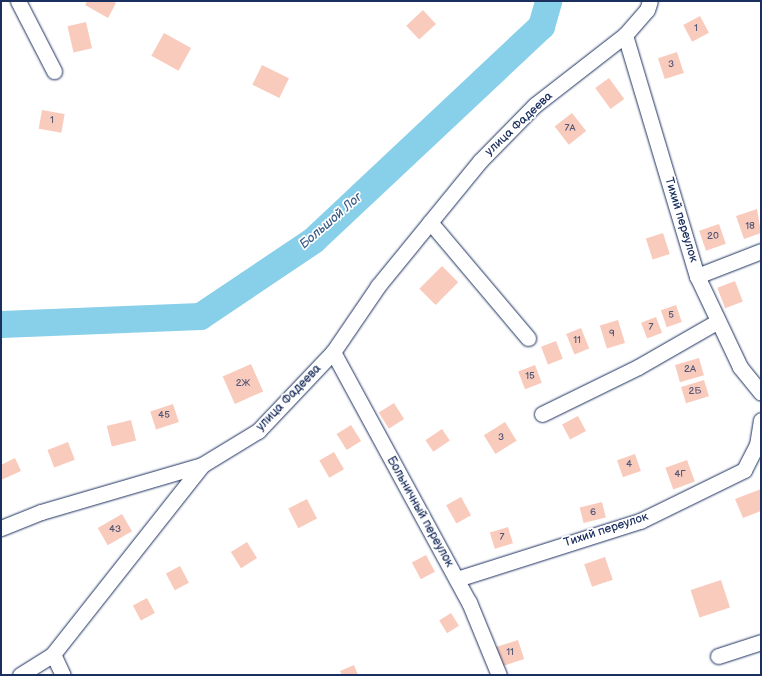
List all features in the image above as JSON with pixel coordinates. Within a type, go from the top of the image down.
[{"type":"street","points":[[18,1],[54,71]]},
{"type":"street","name":"улица Фадеева","points":[[1,528],[41,512],[202,465],[258,431],[333,352],[378,286],[480,161],[535,105],[625,35],[647,10],[650,1]]},
{"type":"street","name":"Тихий переулок","points":[[625,35],[697,276],[740,367],[761,393]]},
{"type":"street","points":[[430,222],[528,338]]},
{"type":"street","points":[[697,276],[761,251]]},
{"type":"street","points":[[542,414],[638,367],[718,321]]},
{"type":"street","name":"Больничный переулок","points":[[333,352],[469,602],[499,675]]},
{"type":"street","name":"Тихий переулок","points":[[457,579],[640,520],[744,470],[757,445],[761,420]]},
{"type":"street","points":[[20,675],[53,654],[202,465]]},
{"type":"street","points":[[718,656],[761,642]]},
{"type":"street","points":[[53,654],[63,675]]},
{"type":"building","points":[[87,1],[112,1],[116,3],[108,18],[85,5]]},
{"type":"building","points":[[423,10],[436,24],[419,40],[406,26]]},
{"type":"building","points":[[700,16],[709,33],[692,42],[683,25]]},
{"type":"building","points":[[86,22],[92,48],[74,53],[67,26]]},
{"type":"building","points":[[164,33],[191,48],[179,71],[151,56]]},
{"type":"building","points":[[677,52],[684,73],[665,79],[658,58]]},
{"type":"building","points":[[262,65],[289,78],[279,98],[252,85]]},
{"type":"building","points":[[609,78],[624,99],[611,109],[595,88]]},
{"type":"building","points":[[42,110],[65,114],[61,133],[39,129]]},
{"type":"building","points":[[572,113],[586,131],[569,145],[555,127]]},
{"type":"building","points":[[757,209],[761,233],[744,239],[736,216]]},
{"type":"building","points":[[719,224],[726,244],[706,251],[699,231]]},
{"type":"building","points":[[663,233],[670,254],[653,259],[646,239]]},
{"type":"building","points":[[442,266],[458,282],[436,305],[419,289]]},
{"type":"building","points":[[735,281],[743,302],[725,308],[717,288]]},
{"type":"building","points":[[676,305],[682,322],[667,327],[661,310]]},
{"type":"building","points":[[656,317],[662,333],[647,339],[641,323]]},
{"type":"building","points":[[618,320],[625,343],[607,349],[600,326]]},
{"type":"building","points":[[581,328],[589,348],[574,354],[566,334]]},
{"type":"building","points":[[556,341],[563,359],[548,364],[541,347]]},
{"type":"building","points":[[699,358],[704,375],[680,382],[675,365]]},
{"type":"building","points":[[251,364],[263,391],[235,404],[223,377]]},
{"type":"building","points":[[535,365],[542,383],[525,389],[518,371]]},
{"type":"building","points":[[704,380],[709,396],[686,403],[681,387]]},
{"type":"building","points":[[394,403],[404,419],[389,429],[379,413]]},
{"type":"building","points":[[173,404],[179,422],[156,429],[150,411]]},
{"type":"building","points":[[578,416],[586,431],[570,439],[562,424]]},
{"type":"building","points":[[131,420],[136,440],[112,446],[107,426]]},
{"type":"building","points":[[505,422],[517,441],[495,454],[484,435]]},
{"type":"building","points":[[351,425],[361,441],[347,450],[337,434]]},
{"type":"building","points":[[442,429],[450,441],[433,452],[425,440]]},
{"type":"building","points":[[68,442],[75,460],[54,468],[47,450]]},
{"type":"building","points":[[334,452],[344,469],[329,478],[319,460]]},
{"type":"building","points":[[635,454],[641,471],[623,477],[617,460]]},
{"type":"building","points":[[15,458],[21,471],[1,480],[1,465]]},
{"type":"building","points":[[687,460],[695,482],[673,489],[665,468]]},
{"type":"building","points":[[761,489],[761,511],[743,518],[735,499]]},
{"type":"building","points":[[461,497],[471,515],[456,524],[446,505]]},
{"type":"building","points":[[307,499],[317,519],[298,528],[288,509]]},
{"type":"building","points":[[602,502],[606,518],[584,523],[580,508]]},
{"type":"building","points":[[122,514],[132,531],[108,545],[98,528]]},
{"type":"building","points":[[508,527],[513,543],[495,549],[490,533]]},
{"type":"building","points":[[247,542],[257,558],[241,568],[231,552]]},
{"type":"building","points":[[426,555],[435,572],[421,579],[412,563]]},
{"type":"building","points":[[605,557],[613,580],[592,587],[584,564]]},
{"type":"building","points":[[180,566],[189,583],[175,590],[166,574]]},
{"type":"building","points":[[721,580],[730,608],[700,617],[691,590]]},
{"type":"building","points":[[147,598],[155,613],[141,621],[133,606]]},
{"type":"building","points":[[451,613],[459,626],[447,633],[439,620]]},
{"type":"building","points":[[518,640],[524,659],[502,666],[496,647]]},
{"type":"building","points":[[354,665],[358,675],[342,675],[340,671]]},
{"type":"waterway","name":"Большой Лог","points":[[1,324],[200,316],[313,240],[541,26],[548,1]]}]
